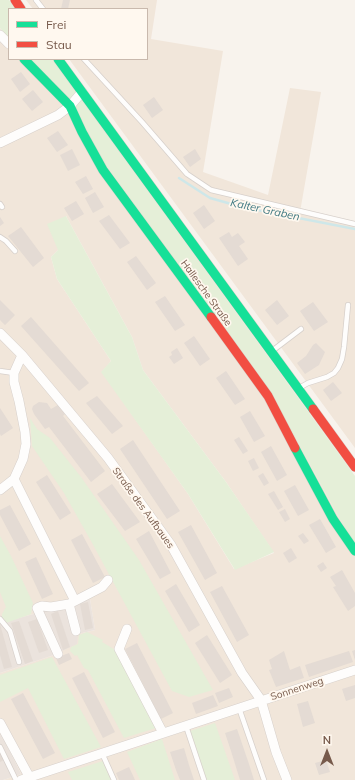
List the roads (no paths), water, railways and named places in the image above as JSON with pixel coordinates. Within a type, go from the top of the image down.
[{"type":"street","points":[[14,0],[20,8]]},
{"type":"street","points":[[0,35],[8,43]]},
{"type":"street","name":"Hallesche Straße","points":[[25,60],[70,106],[82,132],[103,170],[268,396],[333,519],[355,551]]},
{"type":"street","name":"Hallesche Straße","points":[[59,60],[355,467]]},
{"type":"street","points":[[0,143],[58,115],[70,106],[82,92]]},
{"type":"street","name":"Straße des Aufbaues","points":[[0,333],[22,355],[108,458],[171,545],[242,674],[261,700]]},
{"type":"street","points":[[0,490],[14,479],[23,459],[26,444],[19,401],[14,382],[14,373],[22,355]]},
{"type":"street","points":[[14,479],[72,602],[76,631]]},
{"type":"street","points":[[58,654],[37,608],[42,606],[52,607],[72,602],[102,587],[108,580]]},
{"type":"street","points":[[127,629],[119,649],[163,733]]},
{"type":"street","name":"Sonnenweg","points":[[28,779],[261,700],[355,670]]},
{"type":"street","points":[[261,700],[276,752],[287,780]]},
{"type":"street","points":[[0,723],[28,779]]},
{"type":"lane","points":[[36,0],[42,8]]},
{"type":"lane","points":[[85,60],[187,174],[211,190],[355,224]]},
{"type":"lane","points":[[0,238],[6,241],[15,252]]},
{"type":"lane","points":[[298,389],[308,383],[327,377],[334,373],[338,368],[342,359],[344,347],[348,306]]},
{"type":"lane","points":[[271,352],[301,329]]},
{"type":"lane","points":[[0,371],[14,373]]},
{"type":"lane","points":[[0,619],[10,631],[19,662]]},
{"type":"lane","points":[[239,708],[264,780]]},
{"type":"lane","points":[[186,726],[204,780]]},
{"type":"lane","points":[[0,747],[16,780]]},
{"type":"lane","points":[[102,753],[114,780]]},
{"type":"waterway","name":"Kalter Graben","points":[[179,178],[210,198],[242,207],[355,229]]}]
